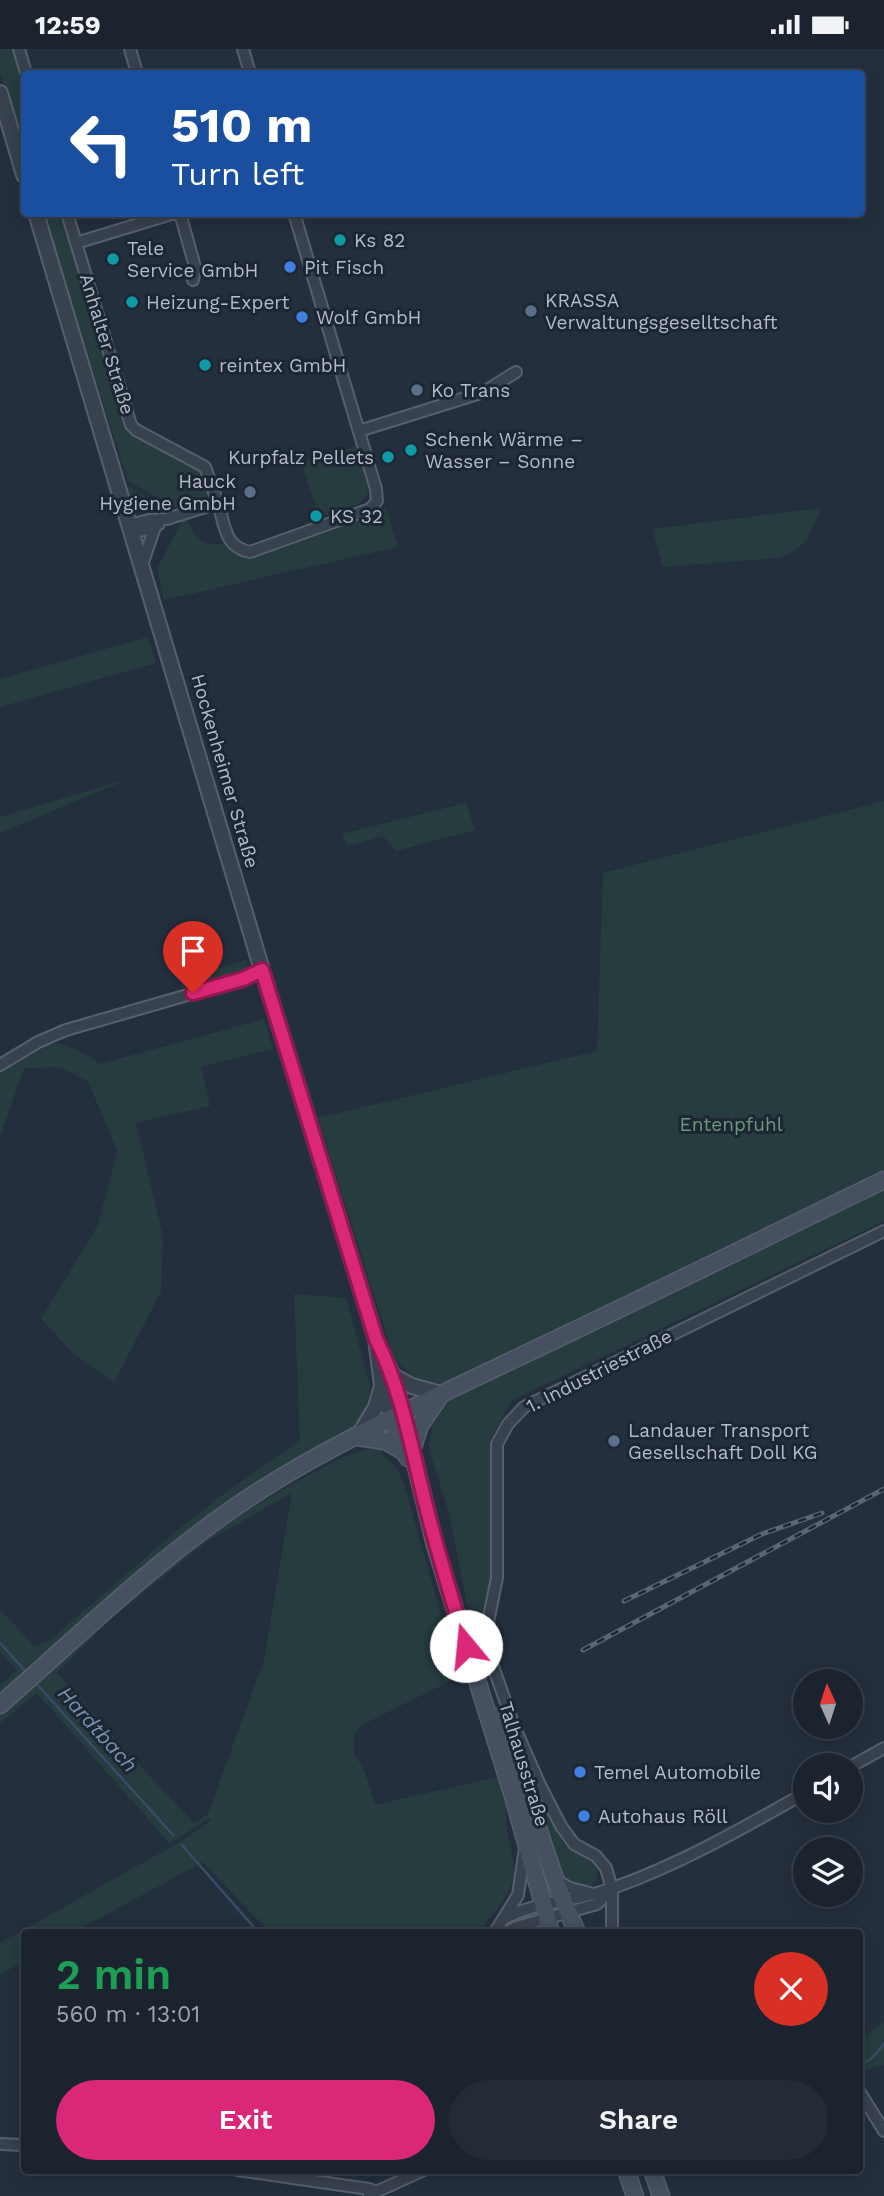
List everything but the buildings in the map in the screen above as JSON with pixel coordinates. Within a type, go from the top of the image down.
[{"type":"main road","points":[[0,1705],[104,1611],[195,1536],[287,1474],[326,1451],[441,1394],[884,1180]]},
{"type":"main road","points":[[358,1437],[385,1441],[408,1450],[420,1425],[441,1394]]},
{"type":"main road","name":"Hockenheimer Straße","points":[[398,1416],[475,1674]]},
{"type":"main road","name":"Talhausstraße","points":[[475,1674],[547,1919]]},
{"type":"main road","name":"Talhausstraße","points":[[475,1674],[514,1755],[554,1879],[576,1929]]},
{"type":"main road","points":[[627,2174],[635,2196]]},
{"type":"main road","points":[[653,2174],[661,2196]]},
{"type":"street","points":[[19,49],[25,70]]},
{"type":"street","points":[[130,49],[136,70]]},
{"type":"street","points":[[243,49],[249,70]]},
{"type":"street","points":[[0,93],[21,165]]},
{"type":"street","name":"Hockenheimer Straße","points":[[37,217],[398,1416]]},
{"type":"street","name":"Anhalter Straße","points":[[69,217],[131,425],[205,467],[230,543],[238,550],[250,552],[370,509],[377,502],[376,489],[359,431]]},
{"type":"street","points":[[76,243],[164,217]]},
{"type":"street","points":[[179,217],[195,267],[193,280]]},
{"type":"street","points":[[295,217],[359,431],[484,392],[516,372]]},
{"type":"street","points":[[131,529],[149,520],[167,519],[218,503]]},
{"type":"street","points":[[131,529],[155,527],[167,519]]},
{"type":"street","points":[[142,565],[155,527]]},
{"type":"street","points":[[0,1065],[38,1042],[66,1030],[243,979],[262,970]]},
{"type":"street","name":"1. Industriestraße","points":[[612,1889],[604,1864],[596,1856],[574,1844],[561,1826],[515,1728],[491,1661],[487,1627],[497,1578],[497,1444],[508,1424],[523,1407],[884,1231]]},
{"type":"street","points":[[358,1437],[388,1380],[441,1394]]},
{"type":"street","points":[[863,1760],[884,1748]]},
{"type":"street","points":[[515,1929],[547,1919],[593,1894],[612,1889],[698,1853],[793,1800]]},
{"type":"street","points":[[497,1929],[521,1886],[526,1842]]},
{"type":"street","points":[[554,1879],[570,1888],[593,1894]]},
{"type":"street","points":[[565,1907],[597,1904],[612,1889]]},
{"type":"street","points":[[612,1889],[612,1929]]},
{"type":"street","points":[[505,1918],[525,1909],[547,1919]]},
{"type":"street","points":[[863,2097],[884,2131]]},
{"type":"street","points":[[0,2144],[21,2145]]},
{"type":"street","points":[[266,2174],[369,2189],[371,2194],[415,2174]]},
{"type":"street","points":[[330,2183],[339,2196]]},
{"type":"green space","points":[[0,49],[13,49],[21,77],[21,143],[0,72]]},
{"type":"green space","points":[[44,217],[64,217],[126,427],[138,438],[199,471],[203,475],[208,495],[203,502],[180,510],[128,481]]},
{"type":"green space","points":[[355,446],[368,487],[366,497],[359,504],[319,517],[301,462]]},
{"type":"green space","points":[[125,485],[172,511],[153,514],[141,512],[132,503]]},
{"type":"green space","points":[[386,507],[398,547],[164,600],[157,569],[183,519],[188,521],[201,540],[226,545],[240,555],[251,556]]},
{"type":"green space","points":[[821,508],[814,526],[801,545],[778,558],[663,567],[652,529]]},
{"type":"green space","points":[[148,637],[156,663],[0,707],[0,679]]},
{"type":"green space","points":[[131,778],[0,833],[0,817]]},
{"type":"green space","name":"Entenpfuhl","points":[[884,801],[884,1221],[511,1401],[491,1439],[493,1579],[480,1620],[471,1624],[449,1513],[430,1452],[429,1443],[433,1428],[426,1424],[443,1404],[540,1355],[437,1384],[422,1384],[399,1363],[392,1352],[318,1118],[597,1051],[603,873]]},
{"type":"green space","points":[[466,803],[475,830],[396,851],[383,836],[347,846],[342,834]]},
{"type":"green space","points":[[246,960],[249,974],[184,992],[181,980]]},
{"type":"green space","points":[[264,1019],[273,1049],[201,1067],[210,1106],[136,1123],[163,1237],[161,1291],[114,1383],[74,1354],[41,1319],[98,1225],[117,1151],[88,1081],[60,1067],[24,1068],[0,1137],[0,1070],[28,1053],[49,1045],[71,1047],[100,1064]]},
{"type":"green space","points":[[294,1294],[346,1298],[370,1386],[369,1403],[372,1407],[359,1425],[314,1448],[202,1522],[114,1593],[0,1698],[0,1685],[17,1670],[0,1652],[0,1609],[34,1646],[49,1641],[181,1527],[300,1441]]},
{"type":"green space","points":[[382,1446],[383,1455],[395,1467],[402,1480],[458,1677],[362,1725],[354,1735],[354,1755],[363,1767],[375,1805],[505,1775],[506,1824],[514,1872],[509,1892],[482,1929],[266,1929],[203,1862],[80,1929],[25,1929],[178,1843],[211,1821],[209,1818],[170,1844],[37,1693],[0,1723],[0,1712],[175,1557],[229,1520],[341,1458]],"holes":[[[292,1493],[264,1660],[208,1814],[194,1823],[57,1672],[113,1617],[209,1540]]]},
{"type":"green space","points":[[506,1730],[562,1841],[598,1870],[596,1881],[591,1885],[573,1885],[562,1877]]},
{"type":"green space","points":[[21,1931],[21,1963],[0,1975],[0,1943]]},
{"type":"green space","points":[[884,2022],[884,2065],[863,2071],[863,2037]]},
{"type":"waterway","name":"Hardtbach","points":[[0,1643],[28,1674]]},
{"type":"waterway","name":"Hardtbach","points":[[34,1681],[173,1835]]},
{"type":"waterway","name":"Hardtbach","points":[[182,1845],[255,1929]]},
{"type":"waterway","name":"Hardtbach","points":[[863,2063],[871,2059],[884,2044]]},
{"type":"railway","points":[[583,1650],[884,1489]]},
{"type":"railway","points":[[624,1601],[762,1534],[822,1513]]},
{"type":"place","name":"Ks 82","points":[[340,240]]},
{"type":"place","name":"Tele Service GmbH","points":[[113,259]]},
{"type":"place","name":"Pit Fisch","points":[[290,267]]},
{"type":"place","name":"Heizung-Expert","points":[[132,302]]},
{"type":"place","name":"KRASSA Verwaltungsgeselltschaft","points":[[531,311]]},
{"type":"place","name":"Wolf GmbH","points":[[302,317]]},
{"type":"place","name":"reintex GmbH","points":[[205,365]]},
{"type":"place","name":"Ko Trans","points":[[417,390]]},
{"type":"place","name":"Schenk Wärme – Wasser – Sonne","points":[[411,450]]},
{"type":"place","name":"Kurpfalz Pellets","points":[[388,457]]},
{"type":"place","name":"Hauck Hygiene GmbH","points":[[250,492]]},
{"type":"place","name":"KS 32","points":[[316,516]]},
{"type":"place","name":"Landauer Transport Gesellschaft Doll KG","points":[[614,1441]]},
{"type":"place","name":"Temel Automobile","points":[[580,1772]]},
{"type":"place","name":"Autohaus Röll","points":[[584,1816]]},
{"type":"route","points":[[193,993],[243,979],[262,970],[376,1339],[397,1389],[435,1545],[466,1646]]}]
